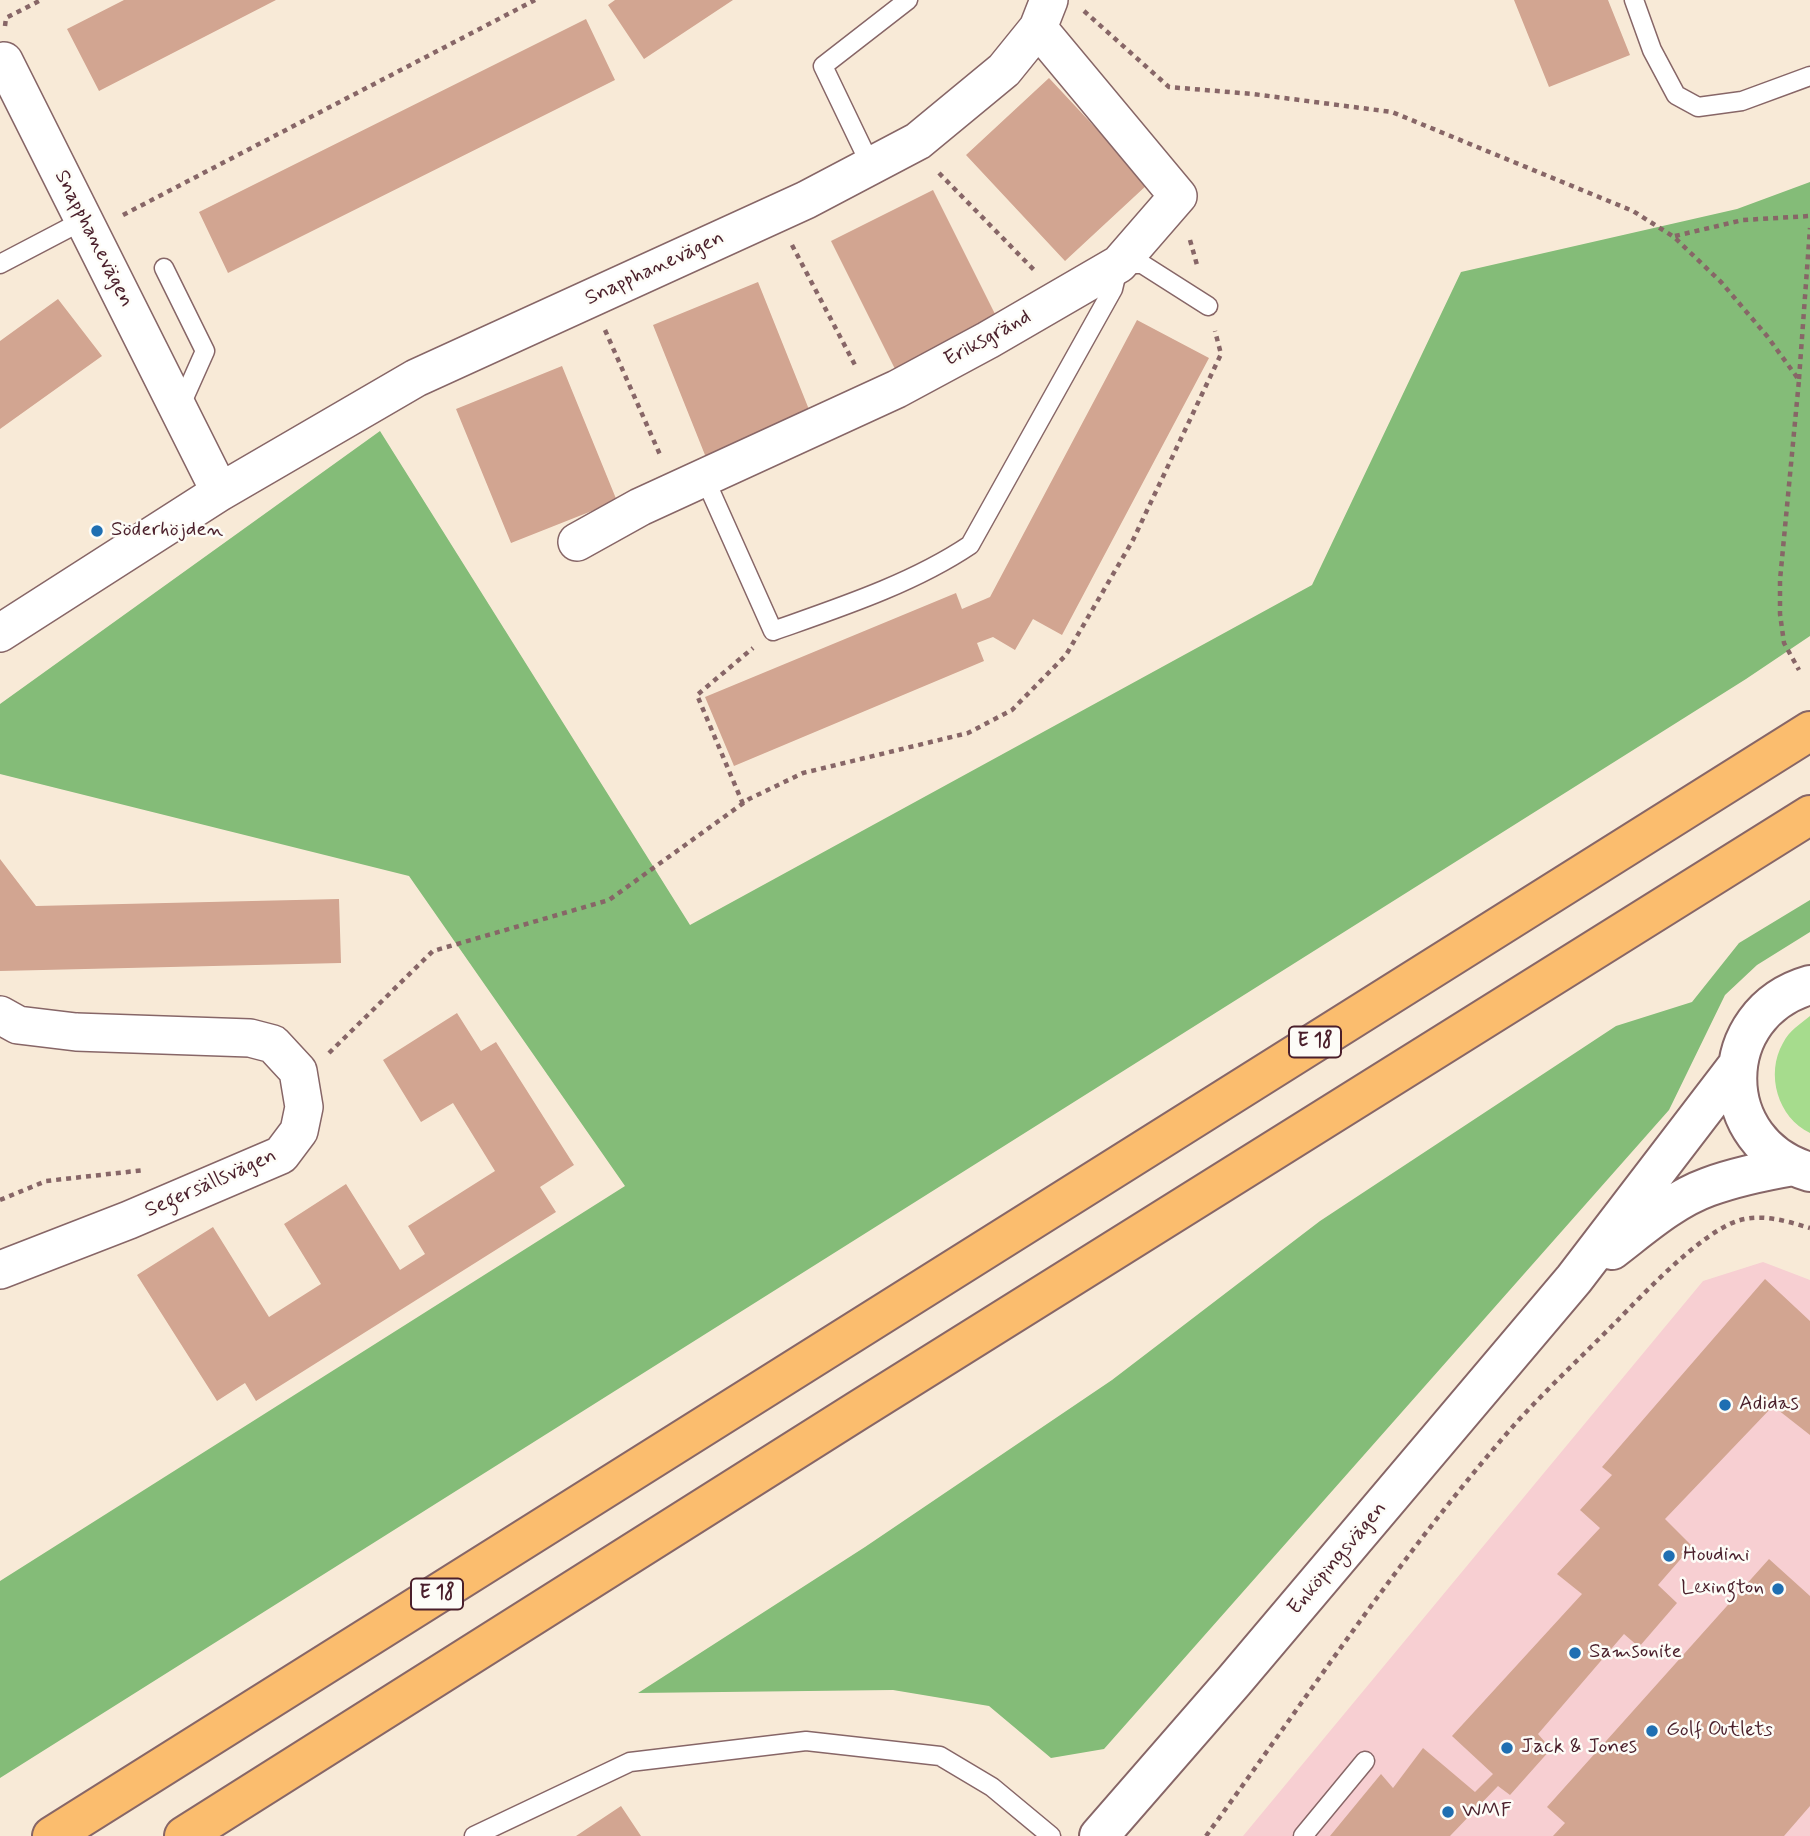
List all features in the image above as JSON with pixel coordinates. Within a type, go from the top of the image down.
[{"type":"highway","name":"E 18","points":[[52,1836],[1810,731]]},
{"type":"highway","points":[[184,1836],[1810,815]]},
{"type":"street","name":"Snapphanevägen","points":[[0,633],[220,492],[416,378],[806,200],[918,141],[1004,70],[1055,12]]},
{"type":"street","points":[[1055,12],[1178,196]]},
{"type":"street","name":"Snapphanevägen","points":[[2,62],[220,492]]},
{"type":"street","name":"Eriksgränd","points":[[577,542],[640,507],[874,400],[1061,298],[1119,264],[1178,196]]},
{"type":"street","points":[[1802,1169],[1764,1146],[1753,1133],[1739,1101],[1738,1066],[1746,1037],[1763,1012],[1796,989],[1810,985]]},
{"type":"street","points":[[0,1015],[18,1025],[76,1032],[250,1038],[273,1044],[298,1071],[301,1083]]},
{"type":"street","name":"Enköpingsvägen","points":[[1099,1836],[1234,1681],[1574,1279],[1738,1066]]},
{"type":"street","name":"Segersällsvägen","points":[[0,1270],[130,1220],[281,1155],[299,1131],[303,1107],[301,1083]]},
{"type":"street","name":"Enköpingsvägen","points":[[1574,1279],[1659,1214],[1705,1188],[1756,1172],[1802,1169]]},
{"type":"lane","points":[[871,166],[823,66],[908,0]]},
{"type":"lane","points":[[1634,0],[1652,50],[1676,95],[1698,107],[1742,101],[1810,76]]},
{"type":"lane","points":[[0,264],[87,226]]},
{"type":"lane","points":[[691,485],[772,631],[849,603],[947,560],[970,545],[1113,289],[1119,264],[1142,264],[1208,306]]},
{"type":"lane","points":[[164,268],[205,351],[178,410]]},
{"type":"lane","points":[[474,1836],[630,1762],[806,1741],[940,1756],[992,1787],[1051,1836]]},
{"type":"lane","points":[[1303,1836],[1364,1761]]},
{"type":"path","points":[[87,226],[535,0]]},
{"type":"path","points":[[1055,12],[1089,14],[1169,87],[1253,94],[1392,112],[1633,211],[1674,237],[1721,282],[1767,336],[1798,380]]},
{"type":"path","points":[[932,166],[1061,298]]},
{"type":"path","points":[[301,1083],[433,951],[609,900],[743,804],[803,773],[968,733],[1012,710],[1066,654],[1133,540],[1221,354],[1178,196]]},
{"type":"path","points":[[1674,237],[1743,220],[1810,216]]},
{"type":"path","points":[[1799,670],[1784,643],[1780,591],[1810,228]]},
{"type":"path","points":[[790,243],[874,400]]},
{"type":"path","points":[[603,326],[691,485]]},
{"type":"path","points":[[743,804],[696,695],[772,631]]},
{"type":"path","points":[[0,1200],[46,1181],[157,1169]]},
{"type":"path","points":[[1206,1836],[1412,1553],[1507,1434],[1650,1287],[1712,1236],[1735,1222],[1753,1217],[1771,1217],[1810,1228]]},
{"type":"shaded area","points":[[1763,1262],[1810,1280],[1810,1836],[1243,1836],[1703,1281]]},
{"type":"green space","points":[[1810,182],[1810,636],[1746,679],[0,1778],[0,1581],[625,1186],[409,876],[0,774],[0,704],[380,431],[690,925],[1312,585],[1461,272],[1737,209]]},
{"type":"green space","points":[[1810,900],[1810,932],[1757,965],[1725,995],[1669,1110],[1104,1749],[1051,1758],[989,1706],[893,1690],[638,1693],[865,1547],[1112,1380],[1320,1221],[1616,1026],[1692,1002],[1739,943]]},
{"type":"green space","points":[[1810,1016],[1810,1133],[1790,1117],[1783,1106],[1775,1081],[1775,1068],[1785,1039]]},
{"type":"building","points":[[124,0],[276,0],[99,91],[67,29]]},
{"type":"building","points":[[615,0],[733,0],[644,59],[608,5]]},
{"type":"building","points":[[1514,0],[1608,0],[1630,55],[1549,87]]},
{"type":"building","points":[[586,19],[615,80],[228,273],[199,212]]},
{"type":"building","points":[[1049,78],[1148,184],[1065,261],[966,155]]},
{"type":"building","points":[[933,190],[998,320],[896,371],[831,241]]},
{"type":"building","points":[[758,282],[812,417],[707,460],[653,325]]},
{"type":"building","points":[[58,299],[102,356],[0,429],[0,341]]},
{"type":"building","points":[[1137,320],[1209,358],[1062,635],[1033,619],[1015,650],[993,637],[977,643],[984,661],[734,766],[705,697],[956,593],[962,609],[990,597]]},
{"type":"building","points":[[562,366],[617,501],[511,543],[456,409]]},
{"type":"building","points":[[0,859],[36,906],[339,899],[341,963],[0,971]]},
{"type":"building","points":[[457,1013],[481,1051],[496,1042],[574,1165],[540,1187],[556,1212],[256,1401],[245,1383],[217,1401],[137,1275],[213,1227],[269,1317],[321,1284],[284,1224],[346,1184],[400,1270],[425,1254],[408,1226],[495,1171],[453,1103],[421,1122],[383,1060]]},
{"type":"building","points":[[1765,1279],[1810,1321],[1810,1435],[1773,1406],[1665,1519],[1692,1546],[1658,1585],[1677,1603],[1639,1647],[1624,1634],[1538,1734],[1551,1749],[1510,1795],[1498,1786],[1450,1836],[1330,1836],[1381,1774],[1393,1788],[1423,1748],[1475,1792],[1493,1774],[1452,1736],[1582,1594],[1557,1574],[1600,1528],[1580,1510],[1612,1475],[1602,1467]]},
{"type":"building","points":[[1769,1559],[1810,1596],[1810,1806],[1784,1836],[1553,1836],[1565,1823],[1547,1807]]},
{"type":"building","points":[[621,1806],[641,1836],[576,1836]]},
{"type":"place","name":"Söderhöjden","points":[[97,531]]},
{"type":"place","name":"Adidas","points":[[1725,1405]]},
{"type":"place","name":"Houdini","points":[[1669,1556]]},
{"type":"place","name":"Lexington","points":[[1778,1589]]},
{"type":"place","name":"Samsonite","points":[[1575,1653]]},
{"type":"place","name":"Golf Outlets","points":[[1652,1731]]},
{"type":"place","name":"Jack & Jones","points":[[1507,1748]]},
{"type":"place","name":"WMF","points":[[1448,1812]]}]
